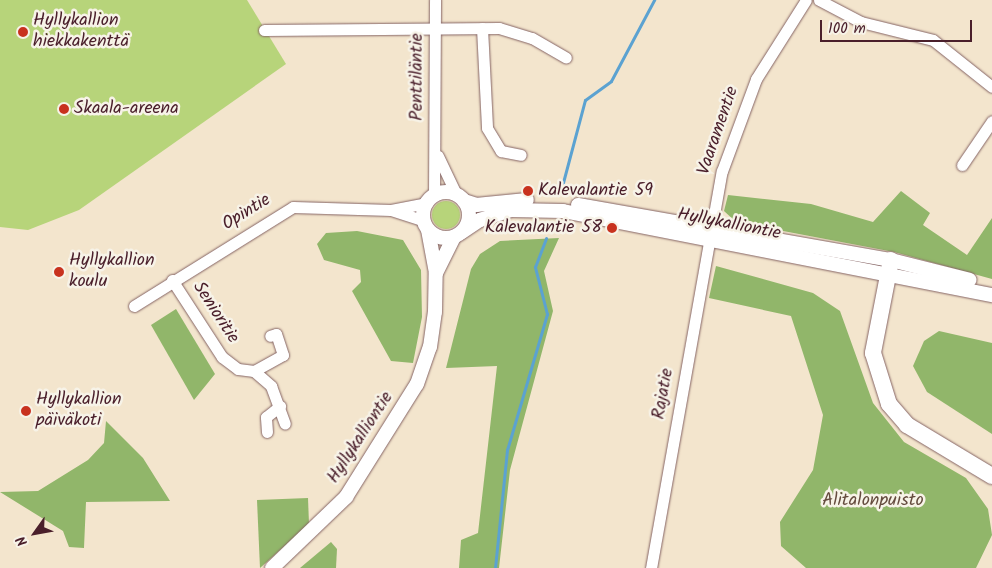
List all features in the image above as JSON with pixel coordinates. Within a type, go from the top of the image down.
[{"type":"highway","points":[[890,266],[874,353],[889,404],[928,440],[990,474]]},
{"type":"main road","name":"Hyllykalliontie","points":[[461,198],[476,205],[529,200],[992,286]]},
{"type":"main road","points":[[461,198],[469,217],[458,234],[445,238],[426,225],[430,200],[461,198]]},
{"type":"main road","name":"Hyllykalliontie","points":[[436,273],[458,234],[487,217],[534,209],[709,234]]},
{"type":"main road","name":"Hyllykalliontie","points":[[272,568],[346,497],[401,413],[430,347],[436,273],[426,225]]},
{"type":"main road","name":"Hyllykalliontie","points":[[890,266],[992,295]]},
{"type":"street","name":"Penttiläntie","points":[[430,200],[437,155],[435,0]]},
{"type":"street","name":"Vaaramentie","points":[[709,234],[740,113],[756,78],[806,0]]},
{"type":"street","points":[[819,0],[861,22],[933,40],[992,87]]},
{"type":"street","points":[[482,28],[487,128],[501,151],[521,155]]},
{"type":"street","points":[[264,30],[482,28],[518,32],[566,58]]},
{"type":"street","points":[[962,164],[992,121]]},
{"type":"street","name":"Penttiläntie","points":[[437,155],[461,198]]},
{"type":"street","points":[[391,210],[430,200]]},
{"type":"street","name":"Opintie","points":[[134,306],[172,280],[293,207],[391,210],[426,225]]},
{"type":"street","name":"Rajatie","points":[[651,568],[709,234]]},
{"type":"street","name":"Senioritie","points":[[172,280],[222,357],[238,369],[254,372]]},
{"type":"street","points":[[270,336],[276,334],[284,355],[254,372],[271,386],[280,406],[285,424]]},
{"type":"street","points":[[267,432],[266,417],[280,406]]},
{"type":"green space","points":[[0,0],[247,0],[286,64],[79,210],[28,230],[0,227]]},
{"type":"green space","points":[[901,191],[930,213],[923,225],[967,255],[992,218],[992,279],[894,252],[736,222],[724,211],[728,195],[811,204],[873,222]]},
{"type":"green space","points":[[446,201],[456,205],[460,215],[456,225],[446,229],[436,225],[432,215],[436,205]]},
{"type":"green space","points":[[357,231],[403,240],[421,270],[422,317],[413,363],[391,361],[352,291],[361,282],[360,270],[324,260],[317,244],[326,233]]},
{"type":"green space","points":[[559,238],[544,271],[553,311],[510,470],[499,568],[459,568],[461,540],[478,533],[497,366],[446,368],[471,269],[480,254],[500,241]]},
{"type":"green space","name":"Alitalonpuisto","points":[[716,266],[813,293],[840,311],[873,403],[904,442],[966,478],[988,509],[992,535],[976,568],[806,568],[781,546],[780,522],[813,470],[823,415],[791,316],[709,298]]},
{"type":"green space","points":[[176,309],[215,374],[194,400],[151,325]]},
{"type":"green space","points":[[939,331],[992,343],[992,434],[927,392],[913,366],[924,341]]},
{"type":"green space","points":[[106,421],[143,458],[170,501],[86,502],[84,548],[69,547],[63,531],[0,492],[38,491],[88,460],[104,443]]},
{"type":"green space","points":[[308,498],[309,524],[260,568],[257,500]]},
{"type":"green space","points":[[331,542],[337,549],[336,568],[300,568]]},
{"type":"waterway","points":[[561,190],[585,100],[611,81],[654,0]]},
{"type":"waterway","points":[[495,568],[507,450],[547,314],[535,267],[546,238]]},
{"type":"place","name":"Hyllykallion hiekkakenttä","points":[[23,32]]},
{"type":"place","name":"Skaala-areena","points":[[64,109]]},
{"type":"place","name":"Kalevalantie 59","points":[[528,191]]},
{"type":"place","name":"Kalevalantie 58","points":[[612,228]]},
{"type":"place","name":"Hyllykallion koulu","points":[[59,272]]},
{"type":"place","name":"Hyllykallion päiväkoti","points":[[26,411]]}]
